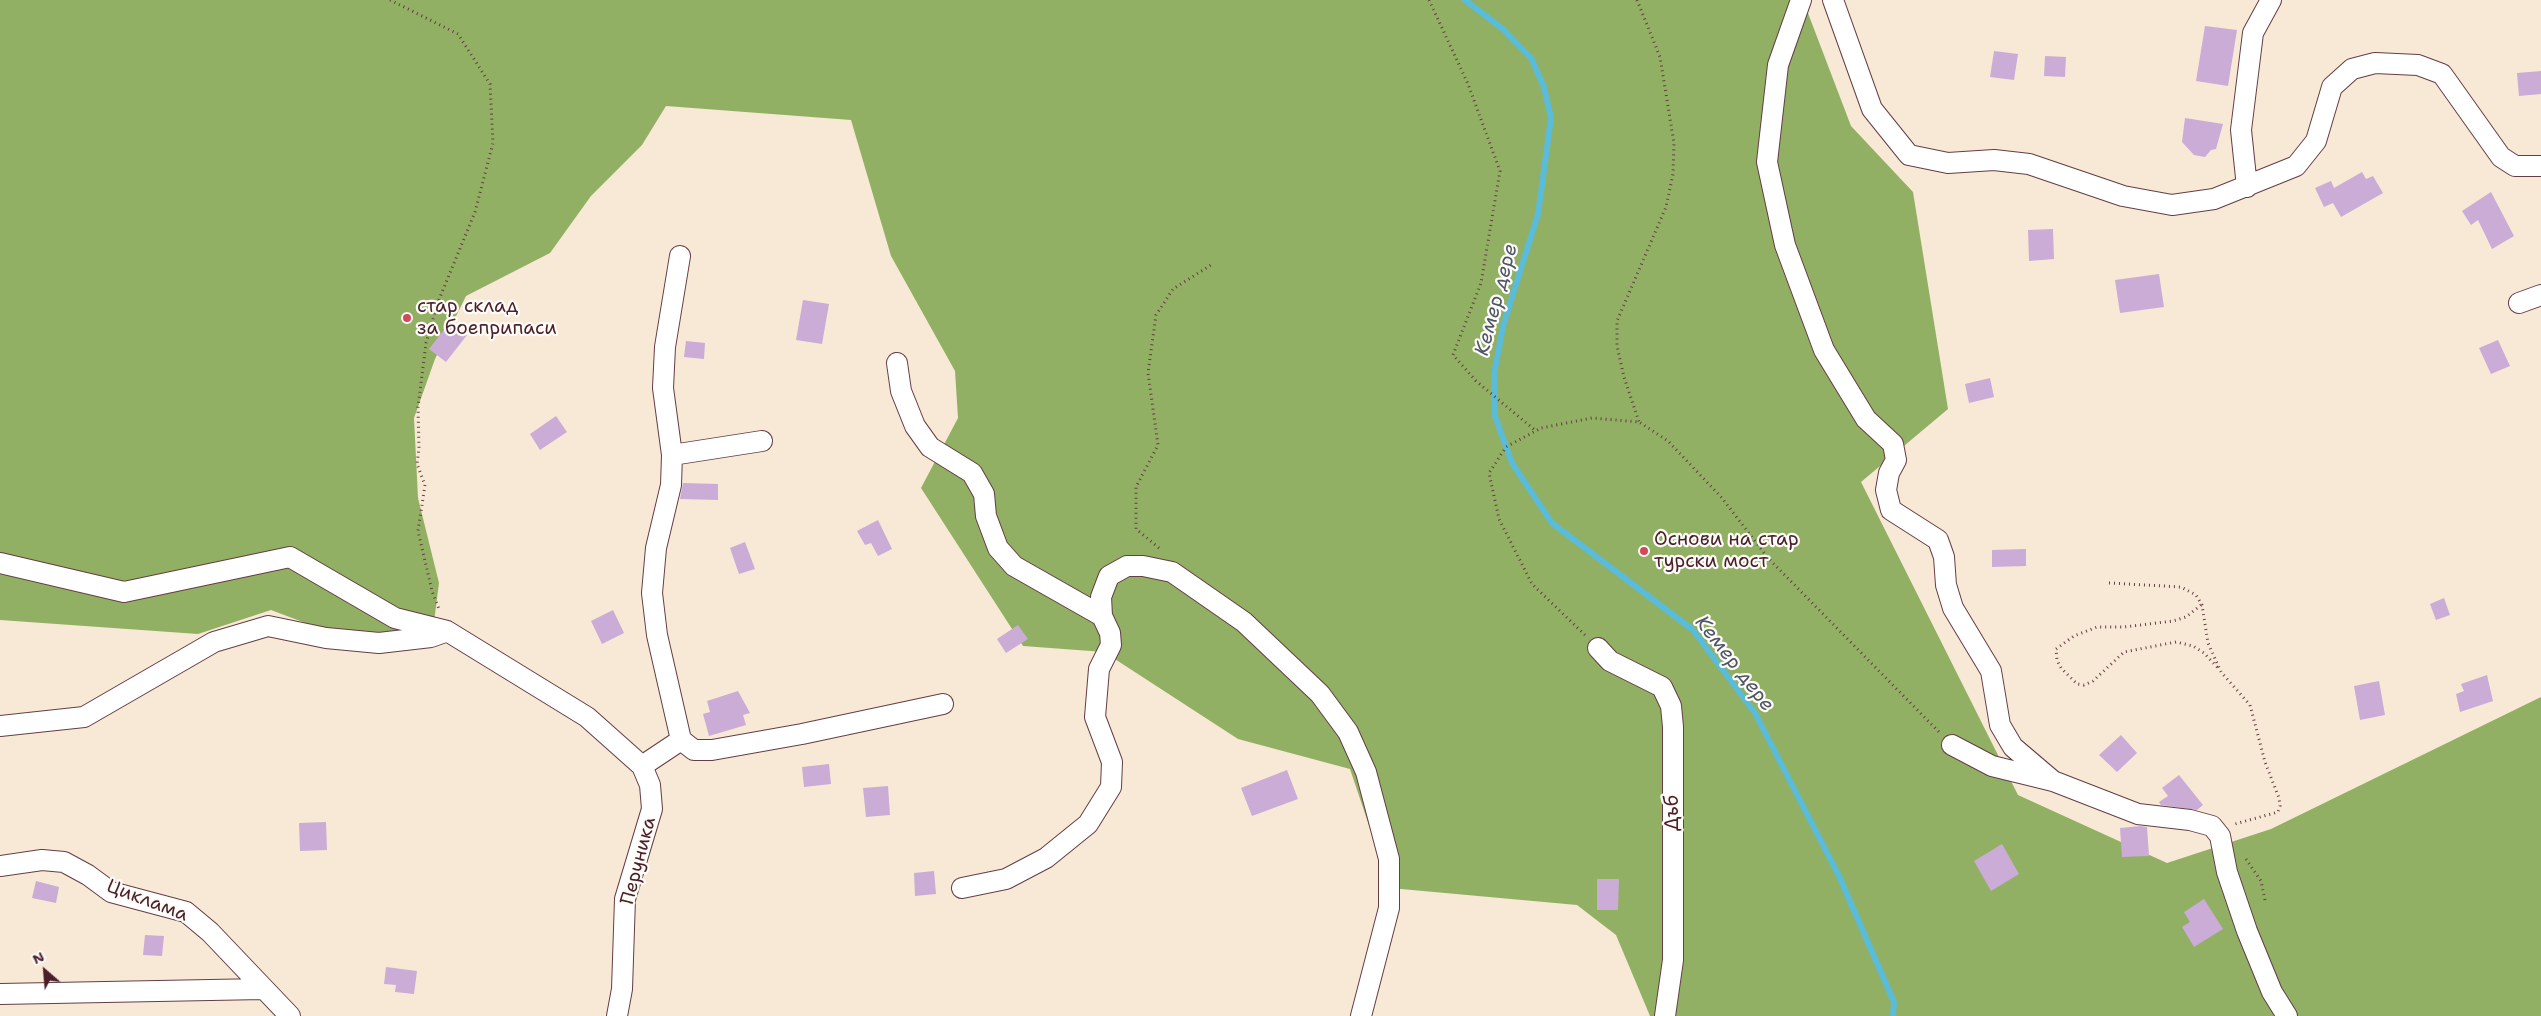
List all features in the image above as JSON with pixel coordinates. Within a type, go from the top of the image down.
[{"type":"street","points":[[1801,0],[1778,65],[1767,162],[1785,245],[1824,350],[1866,419],[1893,444],[1896,460],[1889,473],[1886,490],[1891,510],[1938,540],[1944,558],[1946,586],[1953,608],[1991,671],[2000,725],[2013,747],[2053,781]]},
{"type":"street","points":[[1833,0],[1872,109],[1909,155],[1948,163],[1994,160],[2029,164],[2123,196],[2172,205],[2214,199],[2248,187],[2296,166],[2316,140],[2332,86],[2352,68],[2375,63],[2418,65],[2442,74],[2466,106],[2489,142],[2501,156],[2515,166],[2541,166]]},
{"type":"street","points":[[2248,187],[2241,130],[2253,33],[2271,0]]},
{"type":"street","points":[[680,256],[665,347],[663,388],[672,455],[671,485],[656,548],[652,593],[657,636],[681,740],[694,750],[712,750],[802,734],[943,704]]},
{"type":"street","points":[[2518,303],[2541,295]]},
{"type":"street","points":[[897,363],[901,391],[915,426],[930,447],[972,473],[984,494],[986,516],[998,548],[1014,566],[1102,616]]},
{"type":"street","points":[[672,455],[762,441]]},
{"type":"street","name":"Перуника","points":[[0,563],[124,592],[290,557],[395,618],[447,631],[587,717],[642,766],[650,785],[652,810],[625,899],[622,989],[617,1016]]},
{"type":"street","points":[[962,888],[1006,879],[1046,858],[1088,824],[1111,787],[1112,762],[1095,717],[1099,669],[1111,645],[1110,633],[1102,616],[1101,597],[1109,576],[1127,566],[1143,566],[1172,572],[1244,622],[1320,694],[1348,732],[1366,772],[1389,859],[1389,908],[1361,1016]]},
{"type":"street","points":[[0,726],[84,718],[214,642],[268,626],[326,638],[379,643],[431,637],[447,631]]},
{"type":"street","name":"Дъб","points":[[1598,648],[1610,661],[1662,687],[1671,706],[1673,727],[1673,960],[1665,1016]]},
{"type":"street","points":[[642,766],[681,740]]},
{"type":"street","points":[[1952,745],[1992,766],[2053,781],[2138,814],[2190,820],[2212,826],[2220,836],[2227,872],[2247,931],[2272,992],[2287,1016]]},
{"type":"street","name":"Циклама","points":[[0,866],[42,860],[64,862],[88,875],[111,892],[186,912],[210,932],[290,1016]]},
{"type":"street","points":[[0,994],[263,989]]},
{"type":"path","points":[[390,0],[458,34],[490,84],[493,143],[476,212],[438,302],[426,343],[418,407],[419,448],[417,464],[425,485],[418,531],[432,591],[447,631]]},
{"type":"path","points":[[1429,0],[1468,84],[1500,171],[1481,283],[1454,355],[1476,381],[1536,431]]},
{"type":"path","points":[[1637,0],[1660,57],[1674,143],[1673,174],[1666,207],[1617,321],[1617,346],[1624,377],[1639,422]]},
{"type":"path","points":[[1161,549],[1136,528],[1136,487],[1158,446],[1148,373],[1156,315],[1173,289],[1211,265]]},
{"type":"path","points":[[1598,648],[1532,584],[1500,519],[1489,473],[1506,447],[1541,428],[1592,418],[1639,422],[1668,441],[1722,498],[1768,558],[1952,745]]},
{"type":"path","points":[[2109,583],[2181,587],[2196,595],[2202,605],[2208,643],[2221,672]]},
{"type":"path","points":[[2202,605],[2186,618],[2172,621],[2124,627],[2097,627],[2074,636],[2056,649],[2057,660],[2061,668],[2077,684],[2084,685],[2093,681],[2124,652],[2176,642],[2193,646],[2204,653],[2250,705],[2280,806],[2278,812],[2232,826],[2220,836]]},
{"type":"green space","points":[[0,0],[1803,0],[1851,126],[1913,192],[1948,409],[1861,482],[2018,795],[2167,863],[2271,829],[2541,697],[2541,1016],[1650,1016],[1616,935],[1577,905],[1390,888],[1350,769],[1238,739],[1104,652],[1023,646],[921,488],[958,418],[955,371],[891,256],[851,120],[666,106],[642,145],[591,196],[550,253],[466,296],[435,359],[414,418],[418,498],[439,583],[433,630],[340,636],[271,610],[198,634],[0,620]]},
{"type":"building","points":[[2205,26],[2237,30],[2228,86],[2196,81]]},
{"type":"building","points":[[1994,51],[2018,54],[2014,80],[1990,77]]},
{"type":"building","points":[[2045,56],[2066,57],[2065,77],[2044,76]]},
{"type":"building","points":[[2541,71],[2541,94],[2519,96],[2517,73]]},
{"type":"building","points":[[2185,118],[2223,124],[2216,149],[2211,150],[2205,157],[2194,155],[2182,142]]},
{"type":"building","points":[[2362,172],[2366,179],[2373,176],[2383,193],[2341,217],[2333,203],[2324,207],[2315,188],[2331,181],[2334,188]]},
{"type":"building","points":[[2491,192],[2514,236],[2492,249],[2478,220],[2471,225],[2462,211]]},
{"type":"building","points":[[2053,229],[2054,259],[2029,261],[2028,230]]},
{"type":"building","points":[[2159,274],[2164,307],[2120,313],[2115,280]]},
{"type":"building","points":[[803,300],[829,304],[822,344],[796,340]]},
{"type":"building","points":[[450,322],[467,335],[446,362],[429,349]]},
{"type":"building","points":[[2498,340],[2510,366],[2491,374],[2479,348]]},
{"type":"building","points":[[686,341],[705,343],[704,359],[684,357]]},
{"type":"building","points":[[1990,378],[1994,397],[1969,403],[1965,384]]},
{"type":"building","points":[[556,416],[567,432],[540,450],[530,434]]},
{"type":"building","points":[[683,483],[718,484],[718,500],[680,499]]},
{"type":"building","points":[[878,520],[892,549],[878,556],[871,543],[865,545],[857,531]]},
{"type":"building","points":[[745,542],[755,569],[739,574],[730,548]]},
{"type":"building","points":[[2026,549],[2026,566],[1992,567],[1992,550]]},
{"type":"building","points":[[2444,598],[2450,615],[2436,620],[2430,604]]},
{"type":"building","points":[[613,610],[624,633],[602,644],[591,621]]},
{"type":"building","points":[[1018,625],[1028,639],[1006,653],[997,639]]},
{"type":"building","points":[[2487,675],[2493,701],[2460,712],[2456,694],[2464,691],[2461,684]]},
{"type":"building","points":[[2379,681],[2385,715],[2360,720],[2354,686]]},
{"type":"building","points":[[738,691],[750,713],[743,715],[746,725],[709,736],[703,714],[710,712],[707,701]]},
{"type":"building","points":[[2121,735],[2137,753],[2117,772],[2099,755]]},
{"type":"building","points":[[829,764],[831,784],[804,787],[802,767]]},
{"type":"building","points":[[1287,770],[1298,799],[1252,816],[1241,788]]},
{"type":"building","points":[[2179,775],[2203,805],[2197,810],[2161,805],[2159,802],[2168,796],[2162,788]]},
{"type":"building","points":[[888,786],[890,815],[866,817],[863,788]]},
{"type":"building","points":[[326,822],[327,850],[300,851],[299,823]]},
{"type":"building","points":[[2147,827],[2149,856],[2122,857],[2120,828]]},
{"type":"building","points":[[2002,844],[2019,874],[1991,891],[1974,861]]},
{"type":"building","points":[[934,871],[936,894],[915,896],[914,873]]},
{"type":"building","points":[[1597,879],[1619,879],[1618,910],[1597,910]]},
{"type":"building","points":[[36,881],[59,887],[56,903],[32,898]]},
{"type":"building","points":[[2204,899],[2223,929],[2194,947],[2182,927],[2190,922],[2184,912]]},
{"type":"building","points":[[145,935],[164,936],[162,956],[143,955]]},
{"type":"building","points":[[386,967],[417,971],[414,994],[395,992],[396,985],[384,984]]},
{"type":"waterway","name":"Кемер дере","points":[[1465,0],[1503,29],[1531,58],[1544,87],[1551,118],[1538,214],[1503,326],[1494,374],[1495,416],[1512,463],[1552,523],[1693,630],[1755,713],[1839,876],[1894,1002],[1893,1016]]},
{"type":"place","name":"стар склад за боеприпаси","points":[[407,318]]},
{"type":"place","name":"Основи на стар турски мост","points":[[1644,551]]}]
